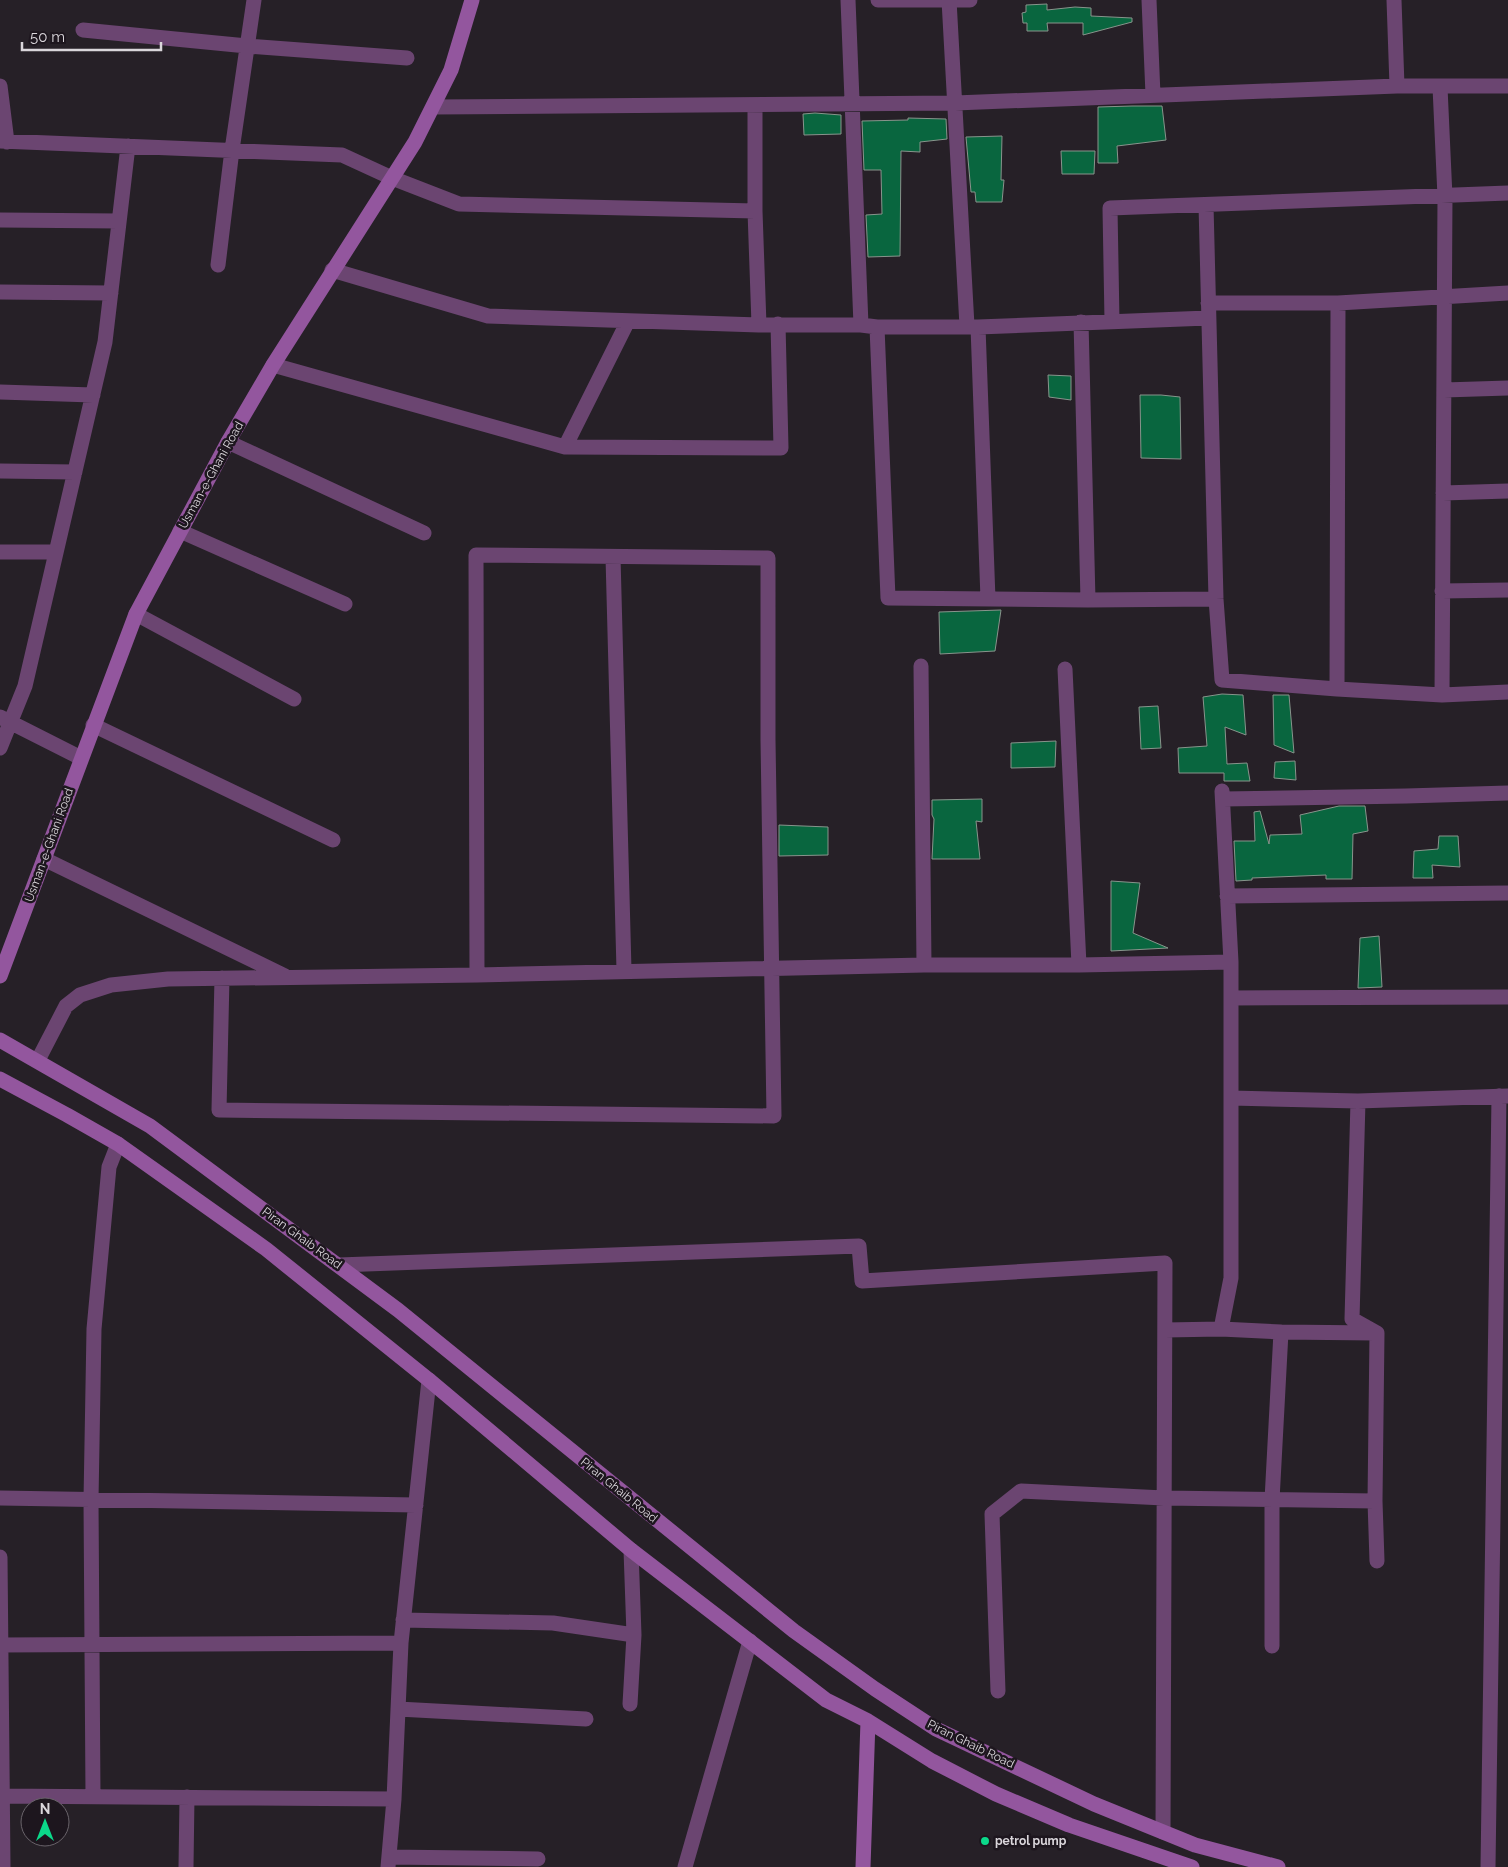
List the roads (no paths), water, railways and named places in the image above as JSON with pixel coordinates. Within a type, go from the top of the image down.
[{"type":"main road","name":"Usman-e-Ghani Road","points":[[0,976],[136,614],[228,442],[273,365],[415,142],[451,70],[472,0]]},
{"type":"main road","name":"Piran Ghaib Road","points":[[0,1040],[38,1060],[150,1126],[339,1265],[398,1310],[794,1631],[875,1689],[936,1729],[1094,1804],[1195,1845],[1278,1867]]},
{"type":"main road","points":[[0,1079],[118,1144],[266,1249],[429,1380],[631,1550],[826,1700],[868,1721],[932,1761],[996,1794],[1070,1825],[1192,1867]]},
{"type":"main road","points":[[863,1867],[868,1721]]},
{"type":"street","points":[[218,265],[232,150],[254,0]]},
{"type":"street","points":[[848,0],[861,325]]},
{"type":"street","points":[[878,0],[970,0]]},
{"type":"street","points":[[948,0],[973,326],[988,600]]},
{"type":"street","points":[[1149,0],[1153,95]]},
{"type":"street","points":[[1394,0],[1397,86]]},
{"type":"street","points":[[83,30],[247,46],[407,58]]},
{"type":"street","points":[[0,86],[4,142],[342,154],[392,178],[459,204],[755,211]]},
{"type":"street","points":[[433,107],[955,103],[1397,86],[1508,86]]},
{"type":"street","points":[[1440,87],[1445,196],[1442,694]]},
{"type":"street","points":[[755,105],[755,211],[759,325]]},
{"type":"street","points":[[0,748],[5,720],[25,686],[105,342],[128,146]]},
{"type":"street","points":[[1112,321],[1110,208],[1508,194]]},
{"type":"street","points":[[1206,205],[1216,599],[1222,680],[1337,689],[1442,694],[1508,692]]},
{"type":"street","points":[[0,220],[119,221]]},
{"type":"street","points":[[332,270],[488,316],[759,325],[973,326],[1112,321],[1208,310],[1508,293]]},
{"type":"street","points":[[0,292],[110,292]]},
{"type":"street","points":[[1337,689],[1338,303]]},
{"type":"street","points":[[565,447],[628,321]]},
{"type":"street","points":[[1082,322],[1088,600]]},
{"type":"street","points":[[273,365],[565,447],[781,448],[778,324]]},
{"type":"street","points":[[877,327],[888,598],[988,600],[1216,599]]},
{"type":"street","points":[[1444,390],[1508,388]]},
{"type":"street","points":[[0,392],[93,395]]},
{"type":"street","points":[[228,442],[424,533]]},
{"type":"street","points":[[0,471],[75,472]]},
{"type":"street","points":[[1443,493],[1508,491]]},
{"type":"street","points":[[180,531],[345,604]]},
{"type":"street","points":[[0,552],[56,552]]},
{"type":"street","points":[[222,978],[219,1110],[774,1116],[768,740],[768,558],[476,555],[476,975]]},
{"type":"street","points":[[614,557],[624,970]]},
{"type":"street","points":[[1442,591],[1508,590]]},
{"type":"street","points":[[136,614],[294,699]]},
{"type":"street","points":[[921,666],[924,965]]},
{"type":"street","points":[[1065,669],[1079,965]]},
{"type":"street","points":[[5,720],[81,758]]},
{"type":"street","points":[[94,725],[334,840]]},
{"type":"street","points":[[1221,1329],[1231,1278],[1231,962],[1222,795],[1406,796],[1508,793]]},
{"type":"street","points":[[44,859],[288,977]]},
{"type":"street","points":[[1228,896],[1508,893]]},
{"type":"street","points":[[38,1060],[66,1006],[80,995],[110,985],[168,979],[476,975],[624,970],[924,965],[1079,965],[1231,962]]},
{"type":"street","points":[[1231,998],[1508,997]]},
{"type":"street","points":[[1231,1098],[1358,1101],[1504,1096],[1502,1347],[1488,1867]]},
{"type":"street","points":[[1358,1101],[1352,1319],[1377,1333]]},
{"type":"street","points":[[94,1796],[91,1500],[94,1329],[109,1167],[118,1144]]},
{"type":"street","points":[[339,1265],[859,1246],[862,1281],[1165,1264],[1163,1832]]},
{"type":"street","points":[[1165,1330],[1221,1329],[1377,1333]]},
{"type":"street","points":[[1272,1646],[1272,1500],[1281,1332]]},
{"type":"street","points":[[1377,1333],[1375,1501],[1377,1561]]},
{"type":"street","points":[[429,1380],[401,1643],[394,1799],[388,1862],[538,1859]]},
{"type":"street","points":[[998,1691],[992,1514],[1021,1491],[1164,1498],[1375,1501]]},
{"type":"street","points":[[0,1498],[416,1505]]},
{"type":"street","points":[[630,1704],[634,1636],[631,1550]]},
{"type":"street","points":[[0,1557],[3,1867]]},
{"type":"street","points":[[403,1620],[553,1623],[634,1636]]},
{"type":"street","points":[[684,1867],[750,1641]]},
{"type":"street","points":[[0,1645],[401,1643]]},
{"type":"street","points":[[398,1709],[586,1718]]},
{"type":"street","points":[[1,1796],[394,1799]]},
{"type":"street","points":[[186,1867],[187,1797]]},
{"type":"place","name":"petrol pump","points":[[985,1841]]}]
